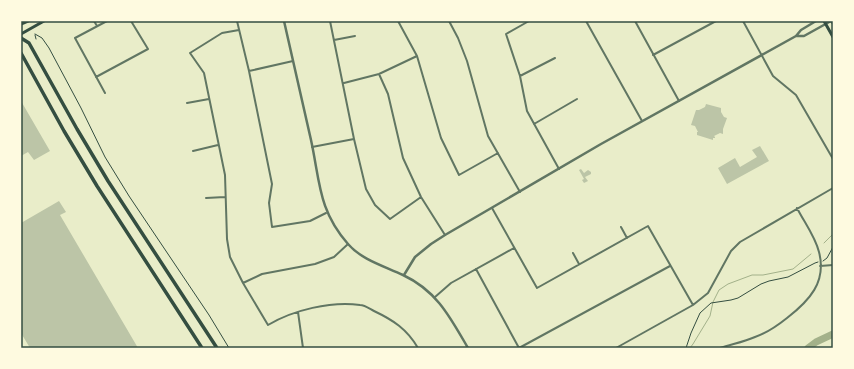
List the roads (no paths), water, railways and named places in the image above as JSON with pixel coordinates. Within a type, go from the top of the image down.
[{"type":"highway","points":[[21,38],[29,43],[108,181],[217,348]]},
{"type":"highway","points":[[21,53],[64,132],[97,186],[202,348]]},
{"type":"main road","points":[[21,24],[28,21]]},
{"type":"main road","points":[[21,34],[44,21]]},
{"type":"main road","points":[[825,22],[833,37]]},
{"type":"street","points":[[94,21],[97,26]]},
{"type":"street","points":[[105,93],[75,38],[107,21]]},
{"type":"street","points":[[96,77],[148,49],[131,21]]},
{"type":"street","points":[[237,21],[249,70],[272,184],[269,203],[272,227],[310,220],[326,212]]},
{"type":"street","points":[[284,21],[312,148],[320,194],[326,212],[348,244],[355,250],[381,266],[404,275],[426,289],[435,297],[452,318],[468,348]]},
{"type":"street","points":[[330,21],[344,84],[354,140],[366,189],[375,205],[390,219],[421,197]]},
{"type":"street","points":[[398,21],[417,56],[441,138],[459,175],[498,153]]},
{"type":"street","points":[[449,21],[467,60],[488,136],[520,192]]},
{"type":"street","points":[[529,21],[506,34],[520,76],[527,111],[559,169]]},
{"type":"street","points":[[586,21],[643,122]]},
{"type":"street","points":[[635,21],[679,102]]},
{"type":"street","points":[[653,55],[716,21]]},
{"type":"street","points":[[743,21],[773,76],[796,95],[833,159]]},
{"type":"street","points":[[404,275],[416,257],[431,244],[445,235],[761,54],[796,36],[801,30],[816,21]]},
{"type":"street","points":[[796,36],[804,36],[825,22],[832,22]]},
{"type":"street","points":[[239,30],[222,33],[190,53],[204,74],[225,175],[226,239],[230,257],[243,283],[268,325],[281,317],[298,311],[332,305],[361,305],[391,319],[411,336],[418,348]]},
{"type":"street","points":[[334,40],[355,36]]},
{"type":"street","points":[[344,84],[379,74],[417,56]]},
{"type":"street","points":[[520,76],[555,58]]},
{"type":"street","points":[[249,70],[293,61]]},
{"type":"street","points":[[379,74],[388,94],[403,158],[421,197],[445,235]]},
{"type":"street","points":[[187,103],[209,99]]},
{"type":"street","points":[[534,124],[577,99]]},
{"type":"street","points":[[312,148],[354,140]]},
{"type":"street","points":[[193,151],[218,145]]},
{"type":"street","points":[[616,348],[693,306],[708,292],[731,251],[740,242],[833,188]]},
{"type":"street","points":[[206,198],[225,197]]},
{"type":"street","points":[[492,208],[537,288],[648,226],[693,306]]},
{"type":"street","points":[[720,348],[742,342],[766,332],[799,309],[806,302],[816,287],[820,277],[821,261],[816,244],[797,208]]},
{"type":"street","points":[[621,227],[627,238]]},
{"type":"street","points":[[243,283],[262,274],[315,264],[334,257],[348,244]]},
{"type":"street","points":[[435,297],[451,283],[514,248]]},
{"type":"street","points":[[573,253],[579,264]]},
{"type":"street","points":[[820,266],[833,265]]},
{"type":"street","points":[[476,270],[519,348],[670,266]]},
{"type":"street","points":[[298,311],[303,348]]},
{"type":"waterway","points":[[824,243],[833,234]]},
{"type":"waterway","points":[[690,348],[710,316],[713,302],[719,290],[728,284],[752,275],[763,275],[793,269],[811,254]]},
{"type":"waterway","points":[[808,348],[816,342],[833,334]]}]
